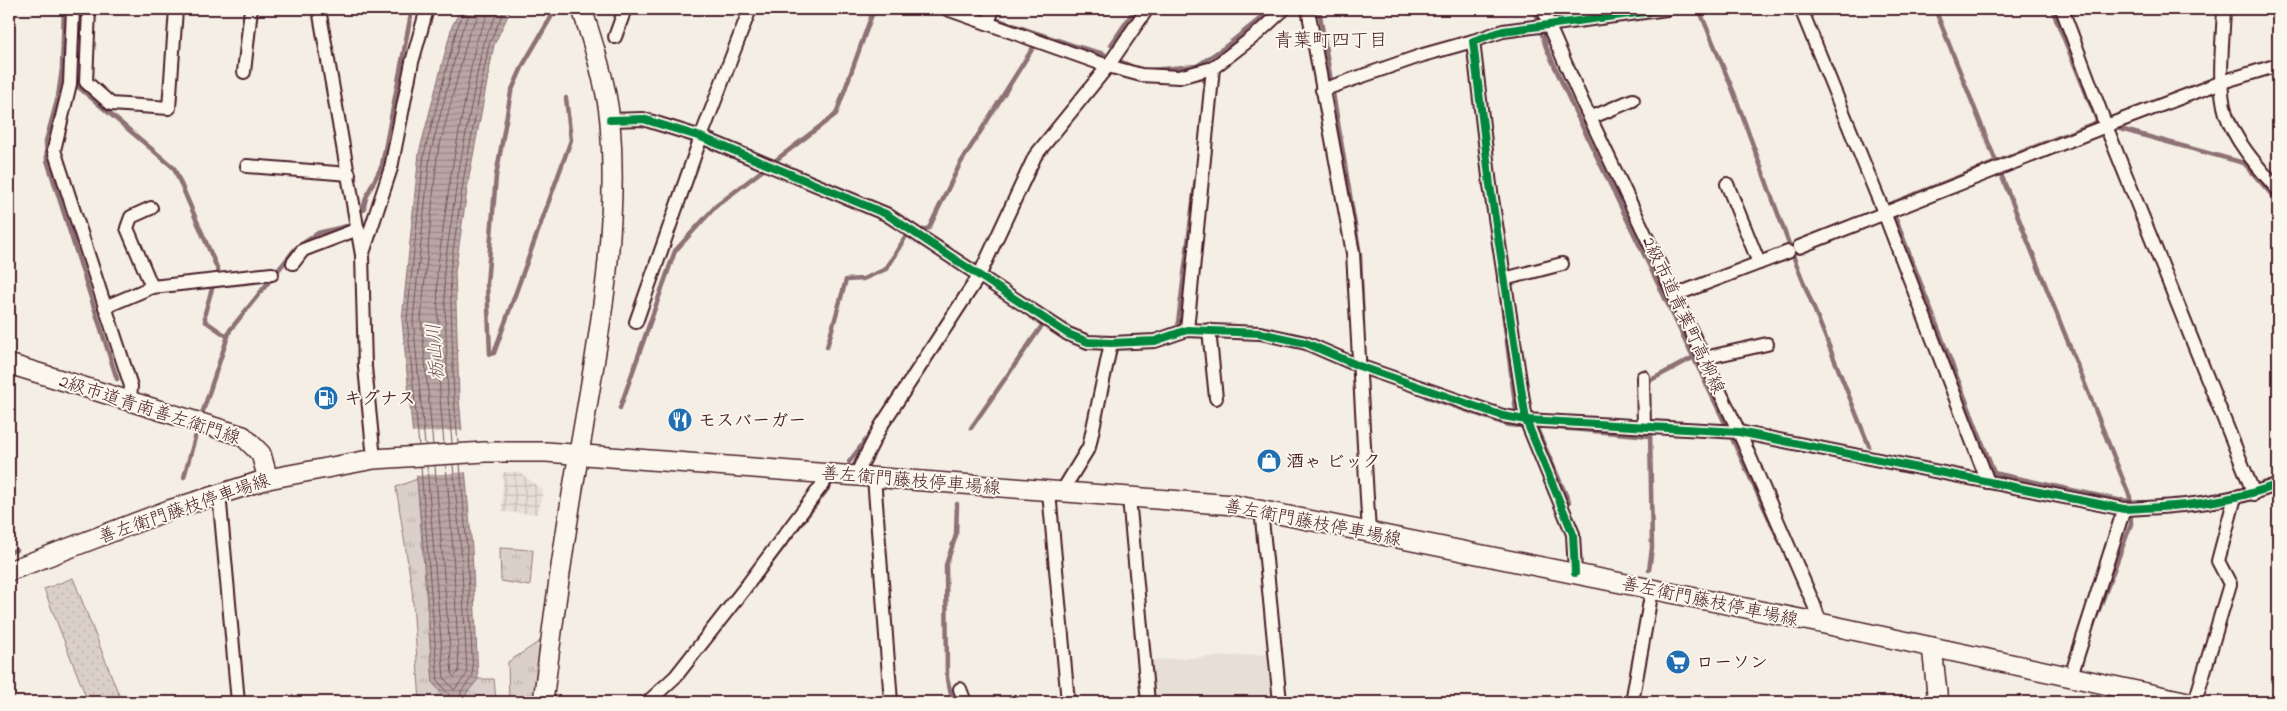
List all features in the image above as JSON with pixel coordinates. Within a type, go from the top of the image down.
[{"type":"main road","points":[[543,702],[579,455],[596,359],[609,257],[612,176],[610,120],[594,45],[582,9]]},
{"type":"main road","name":"2級市道青南善左衛門線","points":[[9,364],[243,436],[261,454],[268,479]]},
{"type":"main road","name":"善左衛門藤枝停車場線","points":[[9,571],[219,493],[268,479],[374,459],[396,457],[485,452],[579,455],[1234,505],[1932,647]]},
{"type":"main road","points":[[1938,702],[1932,647],[2188,702]]},
{"type":"street","points":[[73,9],[70,84],[54,150],[131,386],[130,400]]},
{"type":"street","points":[[89,9],[86,82],[111,104],[169,108],[176,9]]},
{"type":"street","points":[[244,72],[251,9]]},
{"type":"street","points":[[319,9],[362,255],[365,367],[374,459]]},
{"type":"street","points":[[362,255],[391,168],[412,62],[426,9]]},
{"type":"street","points":[[615,36],[625,9]]},
{"type":"street","points":[[636,322],[701,137],[750,9]]},
{"type":"street","points":[[946,9],[1108,66],[1141,75],[1178,77],[1213,68],[1257,34],[1284,9]]},
{"type":"street","points":[[988,23],[993,9]]},
{"type":"street","points":[[891,702],[865,476],[881,426],[979,276],[1035,156],[1108,66],[1147,9]]},
{"type":"street","points":[[1308,9],[1353,253],[1369,533]]},
{"type":"street","name":"2級市道青葉町高柳線","points":[[1544,9],[1548,24],[1590,118],[1739,432],[1814,605],[1820,623]]},
{"type":"street","points":[[1322,90],[1423,55],[1503,31],[1667,9]]},
{"type":"street","points":[[1801,9],[1885,215],[1988,482]]},
{"type":"street","points":[[2062,9],[2106,126],[2254,494]]},
{"type":"street","points":[[2224,9],[2222,98],[2226,114],[2252,160],[2276,183]]},
{"type":"street","points":[[1473,41],[1490,185],[1526,420],[1573,534],[1574,573]]},
{"type":"street","points":[[1675,295],[1885,215],[2106,126],[2222,82],[2278,66]]},
{"type":"street","points":[[1187,330],[1213,68]]},
{"type":"street","points":[[1590,118],[1633,100]]},
{"type":"street","points":[[610,120],[643,119],[701,137],[886,214],[1068,334],[1088,342],[1155,341],[1187,330],[1260,333],[1306,343],[1359,366],[1503,416],[1526,420],[1739,432],[2124,510],[2157,508],[2254,494],[2278,484]]},
{"type":"street","points":[[247,166],[349,174]]},
{"type":"street","points":[[1728,184],[1759,263]]},
{"type":"street","points":[[151,208],[131,217],[127,228],[152,287]]},
{"type":"street","points":[[293,262],[302,250],[358,229]]},
{"type":"street","points":[[1504,279],[1562,264]]},
{"type":"street","points":[[105,307],[152,287],[272,274]]},
{"type":"street","points":[[1209,330],[1216,398]]},
{"type":"street","points":[[1068,702],[1055,492],[1089,447],[1111,343]]},
{"type":"street","points":[[1704,358],[1767,344]]},
{"type":"street","points":[[1643,376],[1644,427]]},
{"type":"street","points":[[648,702],[676,676],[831,473]]},
{"type":"street","points":[[219,493],[238,702]]},
{"type":"street","points":[[2194,702],[2230,584],[2218,562],[2235,497]]},
{"type":"street","points":[[1129,498],[1148,702]]},
{"type":"street","points":[[1261,509],[1280,702]]},
{"type":"street","points":[[2070,676],[2124,510]]},
{"type":"street","points":[[1632,702],[1652,590]]},
{"type":"street","points":[[960,689],[965,702]]},
{"type":"shaded area","points":[[503,472],[519,472],[543,490],[538,514],[502,512]]},
{"type":"shaded area","points":[[1269,654],[1274,702],[1153,702],[1150,660]]},
{"type":"green space","points":[[417,479],[433,683],[445,698],[444,702],[420,702],[412,589],[396,487]]},
{"type":"green space","points":[[500,548],[533,550],[530,586],[501,581]]},
{"type":"green space","points":[[73,578],[121,700],[88,702],[44,589]]},
{"type":"green space","points":[[542,640],[534,702],[509,702],[508,662]]},
{"type":"green space","points":[[478,679],[494,679],[496,702],[466,702],[466,694]]},
{"type":"water","name":"栃山川","points":[[461,9],[511,9],[494,45],[469,177],[455,272],[459,398],[472,549],[478,679],[466,694],[466,702],[444,702],[445,698],[433,683],[424,554],[402,320],[419,153],[452,26]]},
{"type":"pier","points":[[464,430],[468,472],[414,476],[410,433]]},
{"type":"waterway","points":[[64,9],[62,69],[58,97],[46,141],[47,160],[117,379]]},
{"type":"waterway","points":[[78,37],[80,9]]},
{"type":"waterway","points":[[364,210],[368,193],[382,165],[412,9]]},
{"type":"waterway","points":[[620,408],[675,251],[716,206],[836,114],[874,9]]},
{"type":"waterway","points":[[999,9],[995,19],[1104,54]]},
{"type":"waterway","points":[[1111,45],[1135,9]]},
{"type":"waterway","points":[[1150,70],[1197,66],[1225,47],[1272,9]]},
{"type":"waterway","points":[[1319,9],[1360,255],[1363,326]]},
{"type":"waterway","points":[[1534,9],[1546,47],[1573,107],[1779,540]]},
{"type":"waterway","points":[[1699,9],[1734,93],[1797,266],[1869,446]]},
{"type":"waterway","points":[[1935,9],[2130,497],[2131,524],[2097,615]]},
{"type":"waterway","points":[[2052,9],[2098,123]]},
{"type":"waterway","points":[[554,12],[523,65],[511,92],[496,176],[487,284],[490,354],[494,353],[571,140],[566,98]]},
{"type":"waterway","points":[[827,347],[846,280],[863,279],[886,269],[906,236],[929,228],[960,164],[1041,35]]},
{"type":"waterway","points":[[1122,62],[1135,68]]},
{"type":"waterway","points":[[76,80],[76,85],[174,168],[218,270]]},
{"type":"waterway","points":[[1204,80],[1206,91]]},
{"type":"waterway","points":[[2097,122],[1890,204],[1994,473],[2130,501]]},
{"type":"waterway","points":[[2113,127],[2244,163],[2278,202]]},
{"type":"waterway","points":[[1178,323],[1196,178]]},
{"type":"waterway","points":[[201,417],[230,330],[296,248],[318,233],[347,226]]},
{"type":"waterway","points":[[213,285],[205,313],[205,321],[228,337]]},
{"type":"waterway","points":[[1500,289],[1516,411]]},
{"type":"waterway","points":[[971,428],[1041,327]]},
{"type":"waterway","points":[[1649,384],[1649,381],[1694,357]]},
{"type":"waterway","points":[[1425,396],[1509,425],[1521,426]]},
{"type":"waterway","points":[[184,477],[198,427]]},
{"type":"waterway","points":[[1541,427],[1536,427],[1569,502]]},
{"type":"waterway","points":[[1559,428],[1650,436]]},
{"type":"waterway","points":[[1649,570],[1652,548],[1650,429]]},
{"type":"waterway","points":[[849,462],[866,440]]},
{"type":"waterway","points":[[758,580],[830,486]]},
{"type":"waterway","points":[[953,702],[947,678],[946,565],[956,535],[957,504]]},
{"type":"waterway","points":[[9,552],[16,550]]},
{"type":"cycle path","points":[[1575,573],[1573,534],[1526,420],[1490,185],[1473,41],[1503,31],[1667,9]]},
{"type":"cycle path","points":[[610,120],[643,119],[701,137],[886,214],[1068,334],[1088,342],[1155,341],[1187,330],[1260,333],[1306,343],[1359,366],[1503,416],[1526,420],[1739,432],[2124,509],[2222,500],[2278,484]]},
{"type":"place","name":"キグナス","points":[[326,398]]},
{"type":"place","name":"モスバーガー","points":[[680,420]]},
{"type":"place","name":"酒ゃ ビック","points":[[1269,461]]},
{"type":"place","name":"ローソン","points":[[1678,662]]},
{"type":"district","name":"青葉町四丁目","points":[[1331,39]]}]
